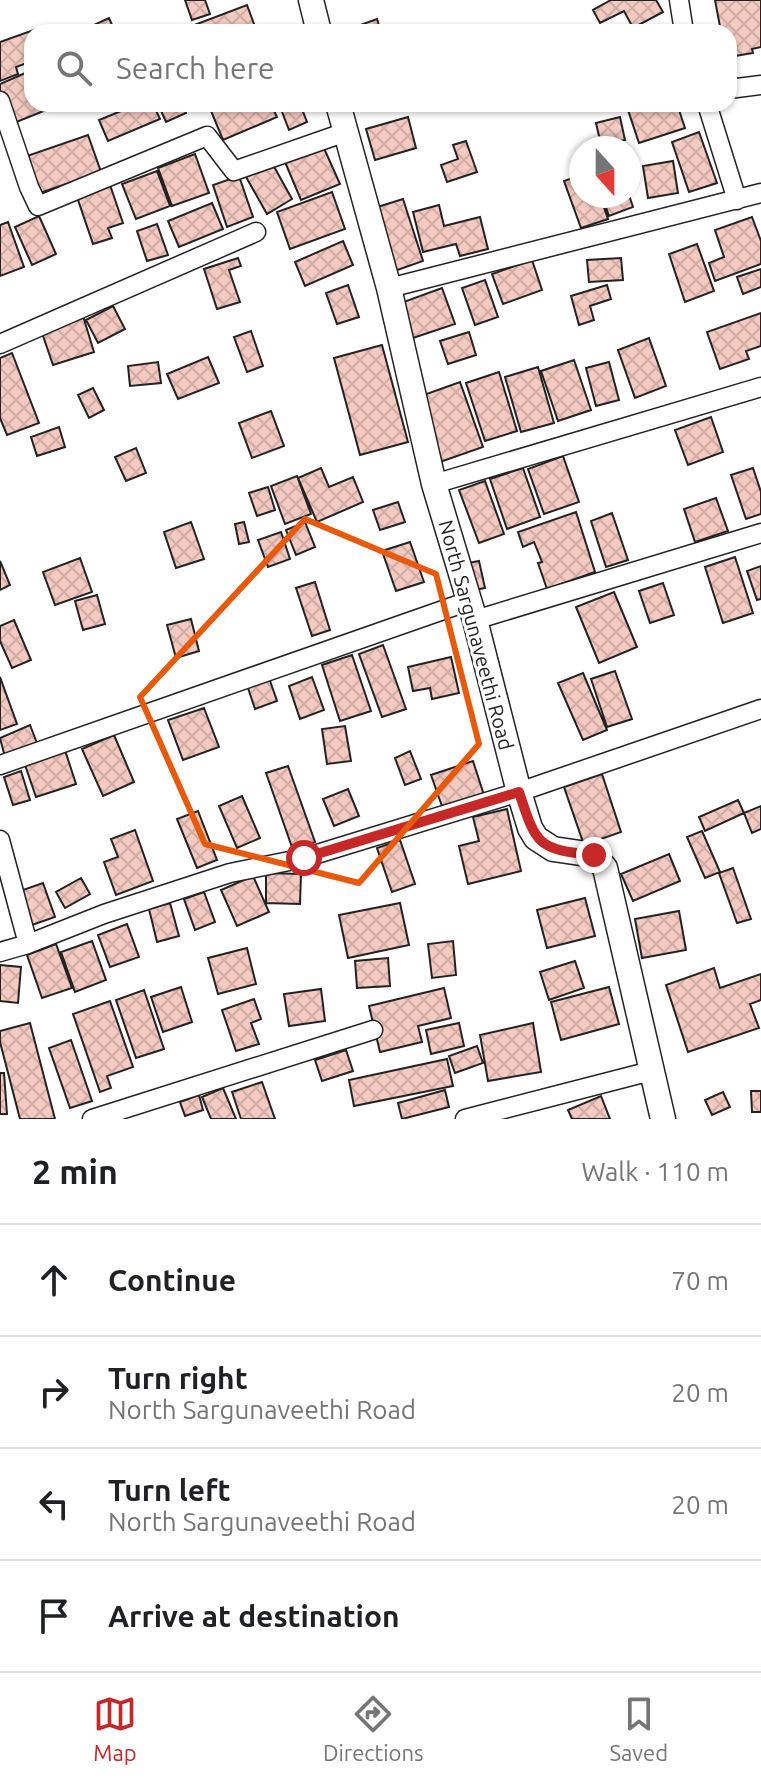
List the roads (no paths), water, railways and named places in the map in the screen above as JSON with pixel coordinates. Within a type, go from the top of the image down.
[{"type":"street","points":[[311,0],[317,24]]},
{"type":"street","points":[[679,0],[683,24]]},
{"type":"street","points":[[737,88],[761,85]]},
{"type":"street","points":[[0,101],[38,206],[207,136],[234,171],[346,132]]},
{"type":"street","name":"North Sargunaveethi Road","points":[[340,112],[389,288],[434,484],[472,610],[530,828],[543,844],[553,849],[594,855],[605,868],[663,1119]]},
{"type":"street","points":[[710,112],[737,200]]},
{"type":"street","points":[[389,288],[761,193]]},
{"type":"street","points":[[0,344],[256,232]]},
{"type":"street","points":[[434,484],[761,387]]},
{"type":"street","points":[[0,765],[472,610],[761,533]]},
{"type":"street","points":[[0,952],[230,873],[304,858],[519,792],[761,709]]},
{"type":"street","points":[[0,840],[28,944]]},
{"type":"street","points":[[92,1119],[373,1030]]},
{"type":"street","points":[[465,1119],[651,1071]]}]
